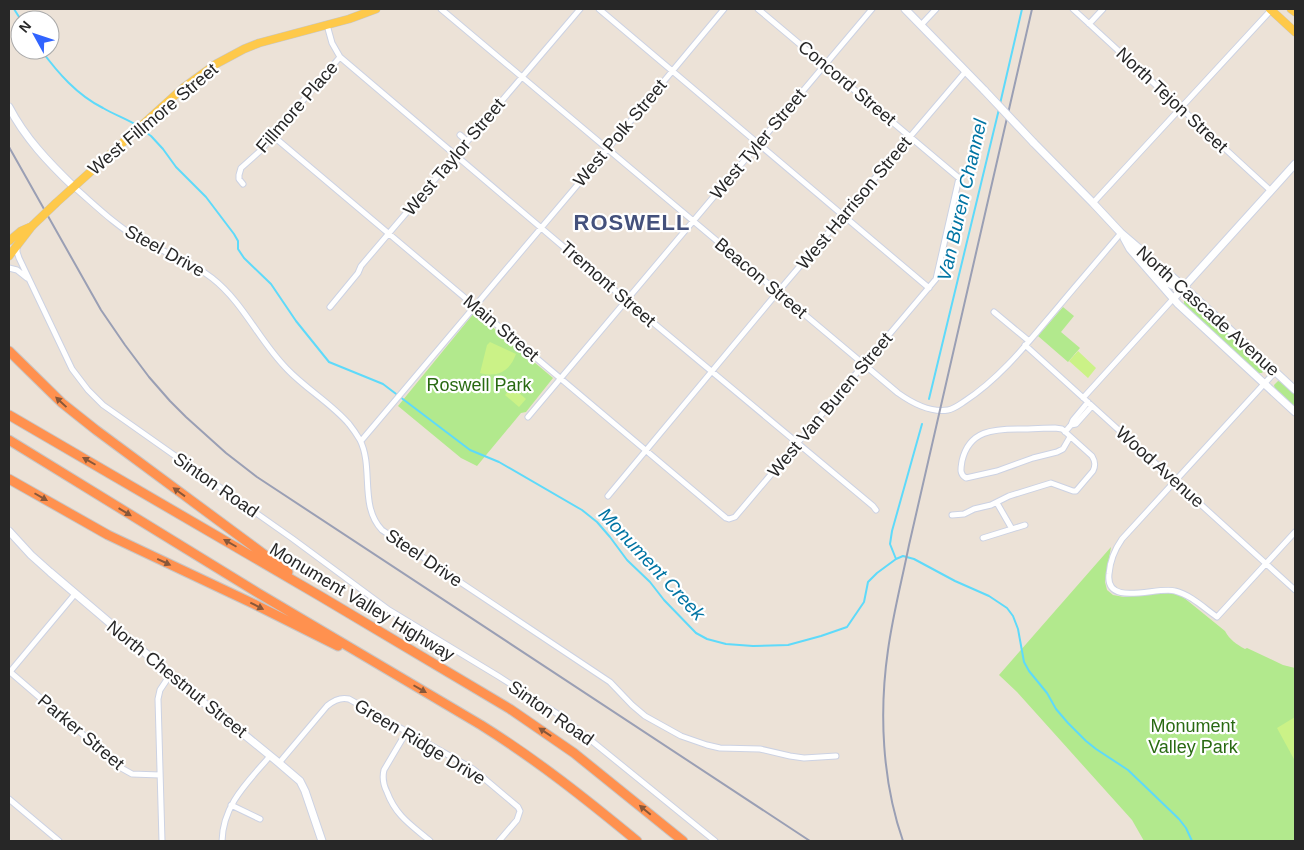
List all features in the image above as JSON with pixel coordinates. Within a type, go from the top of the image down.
[{"type":"highway","points":[[9,351],[62,403],[96,430],[320,596]]},
{"type":"highway","name":"Monument Valley Highway","points":[[9,415],[503,704],[580,758],[683,841]]},
{"type":"highway","points":[[9,440],[258,593],[506,741],[564,782],[637,841]]},
{"type":"highway","points":[[9,479],[114,538],[254,604],[320,638],[378,664]]},
{"type":"main road","name":"West Fillmore Street","points":[[9,256],[32,226],[56,203],[204,71],[244,48],[259,42],[349,19],[376,9]]},
{"type":"main road","name":"North Cascade Avenue","points":[[905,9],[1121,233],[1184,287],[1295,390]]},
{"type":"main road","points":[[1271,9],[1295,32]]},
{"type":"main road","points":[[1291,9],[1295,12]]},
{"type":"main road","points":[[9,107],[28,137],[74,186]]},
{"type":"main road","points":[[1173,299],[1295,164]]},
{"type":"main road","name":"West Fillmore Street","points":[[9,240],[32,226]]},
{"type":"main road","name":"North Cascade Avenue","points":[[1121,233],[1130,249],[1173,299],[1295,412]]},
{"type":"main road","points":[[1139,260],[1170,284],[1177,288],[1184,287]]},
{"type":"main road","name":"North Chestnut Street","points":[[9,531],[36,560],[75,594],[170,675],[300,781],[322,841]]},
{"type":"street","name":"Beacon Street","points":[[441,9],[898,394],[913,403],[934,410],[953,408],[988,383],[1027,343]]},
{"type":"street","name":"West Taylor Street","points":[[330,307],[358,273],[361,266],[580,9]]},
{"type":"street","points":[[599,9],[929,288]]},
{"type":"street","name":"West Polk Street","points":[[361,441],[724,9]]},
{"type":"street","name":"Concord Street","points":[[758,9],[959,178]]},
{"type":"street","name":"West Tyler Street","points":[[528,417],[872,9]]},
{"type":"street","points":[[921,26],[936,9]]},
{"type":"street","name":"North Tejon Street","points":[[1073,9],[1271,190]]},
{"type":"street","points":[[1089,24],[1103,9]]},
{"type":"street","points":[[1093,203],[1271,9]]},
{"type":"street","name":"Fillmore Place","points":[[244,184],[239,175],[241,168],[260,151],[340,57],[332,43],[327,25]]},
{"type":"street","name":"Tremont Street","points":[[340,57],[876,510]]},
{"type":"street","name":"West Harrison Street","points":[[608,496],[966,71]]},
{"type":"street","points":[[460,135],[467,141]]},
{"type":"street","name":"Main Street","points":[[273,136],[726,518],[730,519]]},
{"type":"street","name":"West Van Buren Street","points":[[730,519],[735,518],[936,279],[959,178]]},
{"type":"street","name":"Steel Drive","points":[[74,186],[110,219],[127,231],[189,262],[220,285],[235,300],[286,369],[344,420],[361,441],[366,466],[370,510],[374,521],[382,530],[610,682],[645,716],[681,736],[720,748],[760,748],[804,758],[836,756]]},
{"type":"street","points":[[1027,343],[1121,233]]},
{"type":"street","name":"Sinton Road","points":[[18,244],[18,255],[72,369],[88,390],[103,405],[293,539],[389,610],[536,699],[568,721],[714,841]]},
{"type":"street","name":"Sinton Road","points":[[9,268],[18,270],[30,282]]},
{"type":"street","points":[[1083,398],[1173,299]]},
{"type":"street","name":"Wood Avenue","points":[[994,312],[1083,398],[1176,480],[1295,590]]},
{"type":"street","points":[[1275,372],[1122,539],[1112,560],[1109,584],[1113,590],[1124,593],[1164,589],[1176,591],[1189,596],[1217,617],[1295,532]]},
{"type":"street","points":[[1065,432],[1071,425],[1076,424],[1090,404]]},
{"type":"street","points":[[952,515],[964,514],[974,508],[991,505],[1009,496],[1051,483],[1076,491],[1094,471],[1095,464],[1092,456],[1062,429],[996,429],[982,434],[965,451],[961,468],[963,477],[970,478],[1052,454],[1062,450],[1070,437]]},
{"type":"street","points":[[997,503],[1012,528]]},
{"type":"street","points":[[983,538],[1025,525]]},
{"type":"street","points":[[9,672],[75,594]]},
{"type":"street","name":"Parker Street","points":[[9,672],[123,769],[132,774],[160,775]]},
{"type":"street","points":[[162,841],[158,699],[160,690],[170,675]]},
{"type":"street","name":"Green Ridge Drive","points":[[279,762],[332,702],[340,698],[354,701],[473,769],[514,804],[520,811],[517,820],[499,841]]},
{"type":"street","points":[[407,731],[384,770],[384,786],[397,812],[430,841]]},
{"type":"street","points":[[222,841],[226,817],[231,805],[270,756]]},
{"type":"street","points":[[9,799],[59,841]]},
{"type":"street","points":[[231,805],[260,819]]},
{"type":"green space","points":[[1188,298],[1264,366],[1265,368],[1262,373],[1258,373],[1190,312],[1184,304],[1184,301]]},
{"type":"green space","points":[[1063,307],[1074,316],[1061,332],[1080,348],[1068,362],[1038,336]]},
{"type":"green space","name":"Roswell Park","points":[[474,313],[553,378],[526,412],[521,413],[477,466],[461,458],[398,406]]},
{"type":"green space","points":[[490,342],[516,354],[507,369],[492,375],[480,373],[487,345]]},
{"type":"green space","points":[[1078,351],[1096,368],[1088,378],[1069,361]]},
{"type":"green space","points":[[1278,381],[1295,395],[1295,407],[1275,389],[1274,385]]},
{"type":"green space","points":[[512,387],[526,399],[519,407],[505,395]]},
{"type":"green space","name":"Monument Valley Park","points":[[1111,547],[1105,582],[1107,590],[1113,595],[1124,597],[1167,592],[1175,593],[1183,597],[1245,649],[1247,648],[1283,665],[1295,668],[1295,841],[1144,841],[1132,820],[1017,692],[999,675]]},
{"type":"green space","points":[[1295,717],[1295,761],[1277,728]]},
{"type":"waterway","name":"Van Buren Channel","points":[[1000,104],[1022,9]]},
{"type":"waterway","name":"Monument Creek","points":[[49,60],[61,75],[85,97],[138,126]]},
{"type":"waterway","name":"Van Buren Channel","points":[[929,399],[999,109]]},
{"type":"waterway","name":"Monument Creek","points":[[141,129],[151,136],[176,167],[206,197],[234,234],[238,241],[238,249],[244,258],[271,284],[296,321],[329,362],[383,384],[470,450],[499,462],[582,510],[597,522],[627,560],[650,582],[664,600],[696,633],[707,639],[726,644],[753,646],[788,645],[821,636],[847,627],[864,602],[868,582],[877,573],[903,556],[914,559],[955,581],[989,596],[1007,608],[1013,616],[1018,629],[1024,662],[1047,693],[1056,709],[1086,741],[1128,770],[1179,819],[1192,841]]},
{"type":"waterway","name":"Van Buren Channel","points":[[896,559],[890,544],[892,531],[922,424]]},
{"type":"railway","points":[[903,841],[891,795],[884,746],[885,674],[890,637],[909,545],[1032,9]]},
{"type":"railway","points":[[9,147],[101,310],[125,345],[170,401],[226,453],[257,477],[810,841]]},
{"type":"district","name":"ROSWELL","points":[[632,222]]}]
